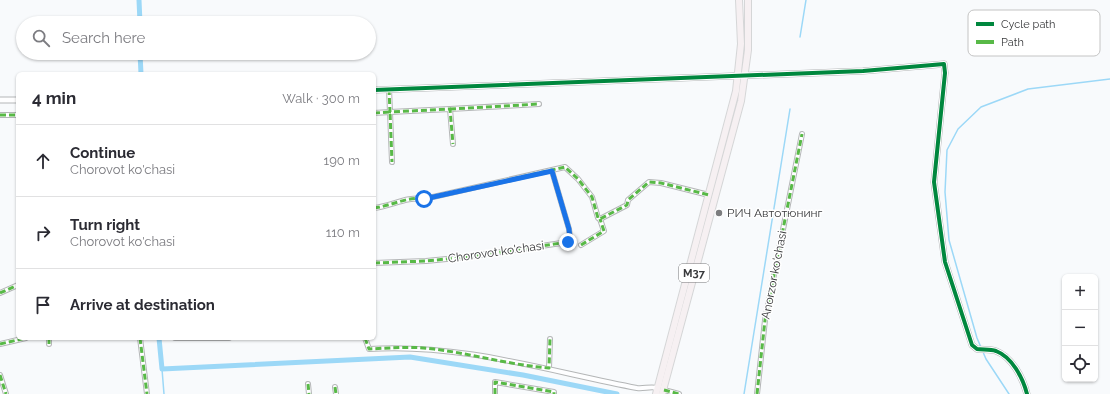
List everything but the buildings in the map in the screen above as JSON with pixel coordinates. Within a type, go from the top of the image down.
[{"type":"highway","name":"M37","points":[[660,391],[729,123],[738,74],[741,31],[740,0]]},
{"type":"highway","name":"M37","points":[[660,391],[729,148],[746,74],[750,18],[748,0]]},
{"type":"street","points":[[376,90],[738,74],[863,71],[944,64],[945,73],[934,182],[944,262],[970,338],[976,349],[997,352],[1008,360],[1017,371],[1027,394]]},
{"type":"street","points":[[389,89],[392,162]]},
{"type":"street","points":[[0,100],[16,100]]},
{"type":"street","points":[[376,113],[539,104]]},
{"type":"street","points":[[450,110],[453,144]]},
{"type":"street","points":[[0,115],[16,115]]},
{"type":"street","name":"Anorzor ko'chasi","points":[[757,394],[765,320],[802,134]]},
{"type":"street","points":[[376,208],[394,205],[415,198],[424,199],[565,167],[578,178],[592,197],[598,218],[600,219],[604,231],[581,245]]},
{"type":"street","name":"Chorovot ko'chasi","points":[[376,263],[426,261],[467,257],[568,242],[570,238],[569,229],[552,171]]},
{"type":"street","points":[[600,219],[627,205],[628,200],[649,182],[661,183],[709,196]]},
{"type":"street","points":[[0,293],[16,286]]},
{"type":"street","points":[[549,368],[550,339]]},
{"type":"street","points":[[0,344],[17,340]]},
{"type":"street","points":[[140,340],[147,394]]},
{"type":"street","points":[[366,340],[369,349],[410,347],[433,349],[549,368],[639,389],[653,387],[660,391],[679,394]]},
{"type":"street","points":[[0,375],[6,394]]},
{"type":"street","points":[[495,394],[495,382],[554,392],[554,394]]},
{"type":"street","points":[[308,384],[309,394]]},
{"type":"street","points":[[335,387],[336,394]]},
{"type":"waterway","points":[[139,0],[140,16]]},
{"type":"waterway","points":[[800,37],[806,0]]},
{"type":"waterway","points":[[140,60],[141,72]]},
{"type":"waterway","points":[[1009,394],[986,359],[977,338],[949,240],[945,192],[947,150],[958,129],[981,107],[1028,89],[1110,79]]},
{"type":"waterway","points":[[744,394],[790,109]]},
{"type":"waterway","points":[[159,340],[162,369],[410,357],[523,375],[617,394]]},
{"type":"waterway","points":[[162,369],[164,394]]},
{"type":"marked path","points":[[389,89],[390,112],[450,109],[453,144]]},
{"type":"marked path","points":[[450,109],[539,104]]},
{"type":"marked path","points":[[376,113],[390,112],[392,162]]},
{"type":"marked path","points":[[0,115],[16,115]]},
{"type":"marked path","points":[[757,394],[765,320],[802,134]]},
{"type":"marked path","points":[[376,208],[406,200],[418,198],[424,199],[565,167],[578,179],[592,197],[598,218],[600,219],[627,205],[628,200],[649,182],[661,183],[709,195]]},
{"type":"marked path","points":[[376,263],[426,261],[467,257],[568,242],[570,237],[569,229],[552,171]]},
{"type":"marked path","points":[[581,245],[604,231],[600,219]]},
{"type":"marked path","points":[[0,293],[16,286]]},
{"type":"marked path","points":[[366,340],[369,349],[426,348],[549,368],[550,339]]},
{"type":"marked path","points":[[0,344],[17,340]]},
{"type":"marked path","points":[[140,340],[147,394]]},
{"type":"marked path","points":[[0,375],[6,394]]},
{"type":"marked path","points":[[495,394],[495,382],[554,392],[554,394]]},
{"type":"marked path","points":[[308,384],[309,394]]},
{"type":"marked path","points":[[335,387],[336,394]]},
{"type":"marked path","points":[[664,390],[679,394]]},
{"type":"cycle path","points":[[376,90],[863,71],[944,64],[945,73],[934,182],[945,262],[972,345],[977,349],[996,351],[1007,358],[1020,375],[1027,394]]},
{"type":"place","name":"РИЧ Автотюнинг","points":[[719,213]]},
{"type":"route","points":[[424,199],[552,171],[569,229],[570,238],[568,242]]}]
